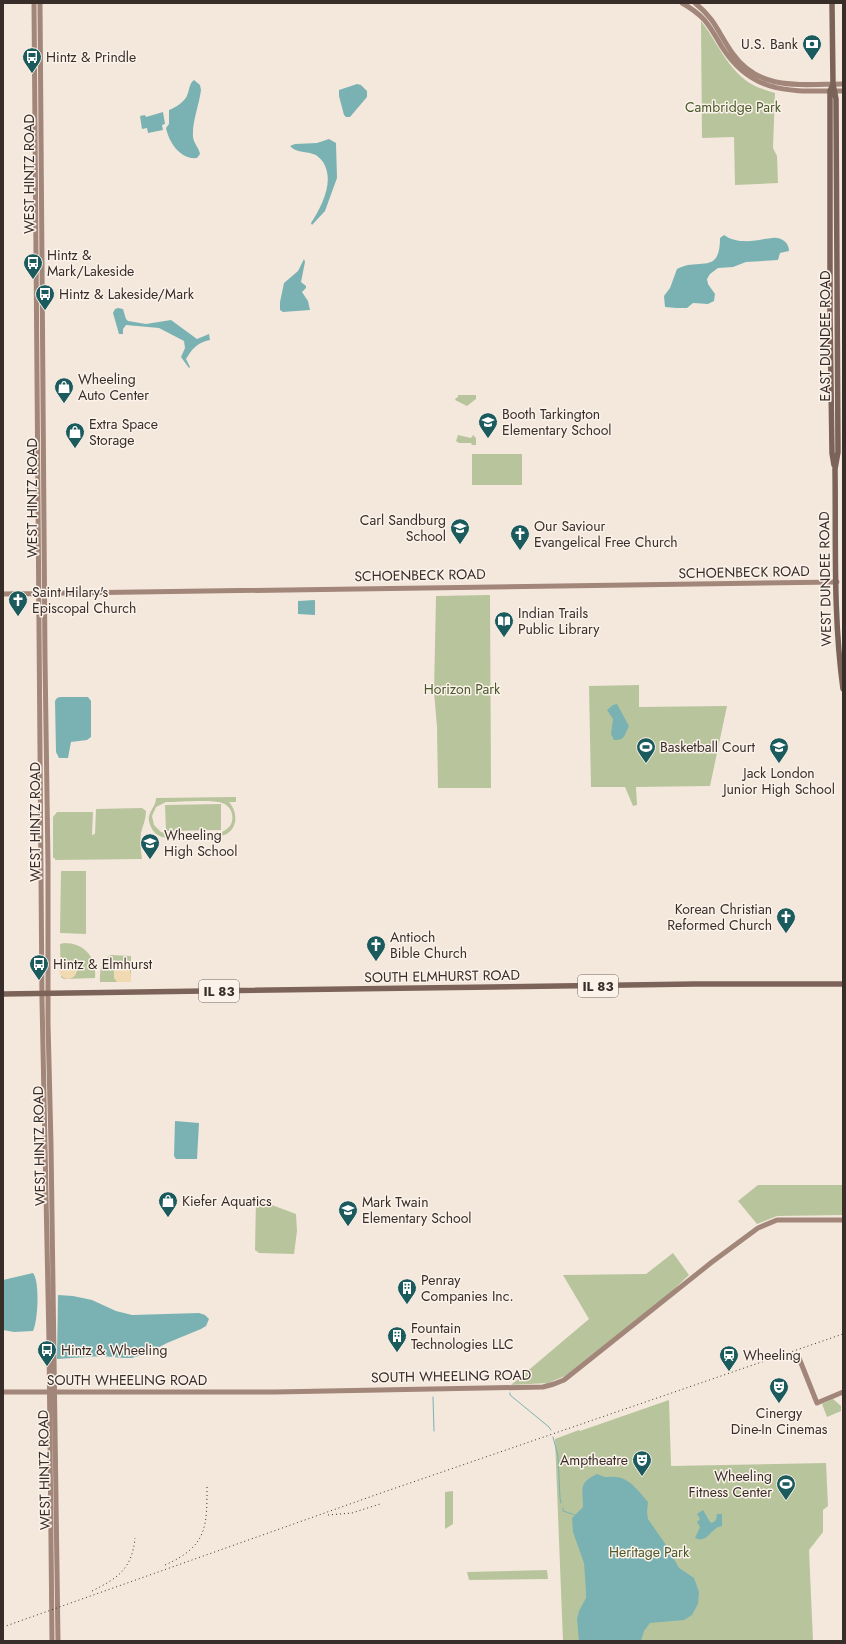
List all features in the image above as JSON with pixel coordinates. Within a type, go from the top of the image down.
[{"type":"main road","name":"WEST HINTZ ROAD","points":[[34,3],[42,594]]},
{"type":"main road","name":"WEST HINTZ ROAD","points":[[40,3],[45,993],[58,1641]]},
{"type":"main road","points":[[682,3],[695,10],[703,18],[709,25],[727,55],[738,68],[762,84],[785,90],[843,91]]},
{"type":"main road","points":[[694,3],[711,18],[734,54],[753,72],[762,77],[788,85],[843,84]]},
{"type":"main road","points":[[832,3],[833,84]]},
{"type":"main road","name":"EAST DUNDEE ROAD","points":[[833,84],[838,452],[835,469]]},
{"type":"main road","name":"WEST DUNDEE ROAD","points":[[835,469],[837,637],[843,689]]},
{"type":"main road","name":"SCHOENBECK ROAD","points":[[3,594],[837,582]]},
{"type":"main road","name":"SOUTH ELMHURST ROAD","points":[[45,993],[709,984],[843,984]]},
{"type":"main road","name":"IL 83","points":[[3,994],[45,993]]},
{"type":"main road","name":"SOUTH WHEELING ROAD","points":[[3,1392],[275,1392],[528,1388],[548,1386],[564,1380],[572,1374],[712,1262],[758,1228],[777,1220],[843,1220]]},
{"type":"main road","points":[[799,1358],[817,1403],[843,1392]]},
{"type":"main road","name":"WEST HINTZ ROAD","points":[[52,1392],[52,1641]]},
{"type":"green space","name":"Cambridge Park","points":[[701,21],[725,58],[739,74],[757,87],[775,93],[773,148],[777,156],[778,183],[735,185],[734,137],[702,138]]},
{"type":"green space","points":[[458,395],[476,395],[476,399],[467,406],[455,400]]},
{"type":"green space","points":[[458,435],[471,438],[473,435],[476,438],[476,445],[472,445],[471,443],[459,443],[456,441]]},
{"type":"green space","points":[[472,454],[522,454],[522,485],[472,485]]},
{"type":"green space","name":"Horizon Park","points":[[490,595],[491,788],[438,788],[437,727],[434,692],[436,596]]},
{"type":"green space","points":[[639,685],[639,707],[727,706],[710,786],[636,787],[637,805],[633,806],[625,787],[591,787],[589,686]]},
{"type":"green space","points":[[236,797],[236,802],[229,802],[234,811],[234,826],[227,834],[216,837],[162,837],[154,832],[149,822],[156,798]],"holes":[[[203,801],[222,803],[230,810],[232,815],[231,823],[227,828],[219,833],[168,834],[161,832],[154,825],[152,816],[156,807],[166,802]]]},
{"type":"green space","points":[[221,804],[221,830],[166,831],[165,805]]},
{"type":"green space","points":[[142,808],[146,811],[141,833],[142,859],[55,860],[55,858],[53,858],[53,817],[57,812],[93,812],[92,835],[95,834],[96,809]]},
{"type":"green space","points":[[61,871],[86,871],[86,934],[60,933]]},
{"type":"green space","points":[[64,943],[78,946],[88,953],[94,964],[95,978],[64,979],[61,977],[60,944]]},
{"type":"green space","points":[[111,955],[131,956],[130,982],[100,982],[103,963],[107,957]]},
{"type":"green space","points":[[758,1185],[843,1185],[843,1215],[777,1216],[757,1224],[738,1201]]},
{"type":"green space","points":[[256,1199],[296,1214],[297,1231],[294,1254],[259,1253],[255,1250]]},
{"type":"green space","points":[[673,1253],[689,1275],[669,1294],[565,1376],[548,1383],[511,1385],[589,1319],[563,1275],[646,1274]]},
{"type":"green space","points":[[833,1399],[841,1406],[841,1411],[827,1417],[822,1404]]},
{"type":"green space","name":"Heritage Park","points":[[669,1400],[671,1466],[826,1463],[828,1506],[823,1510],[823,1532],[809,1550],[813,1641],[563,1641],[555,1439]]},
{"type":"green space","points":[[453,1491],[453,1524],[445,1529],[445,1492]]},
{"type":"green space","points":[[547,1570],[548,1579],[469,1580],[467,1572]]},
{"type":"sand","points":[[68,961],[72,962],[76,966],[76,974],[72,978],[68,979],[64,978],[60,974],[59,970],[60,966],[64,962]]},
{"type":"sand","points":[[124,965],[131,973],[131,980],[130,982],[117,982],[114,978],[114,971],[119,966]]},
{"type":"water","points":[[194,80],[200,85],[201,90],[193,131],[193,137],[200,154],[197,158],[191,158],[181,153],[173,145],[166,128],[169,124],[169,110],[182,103]]},
{"type":"water","points":[[357,84],[361,85],[367,91],[367,97],[350,117],[346,117],[344,115],[339,96],[339,90]]},
{"type":"water","points":[[163,112],[165,124],[162,125],[163,130],[148,133],[147,128],[142,129],[140,116],[145,115],[146,117]]},
{"type":"water","points":[[329,139],[336,143],[337,178],[325,211],[312,225],[311,223],[326,193],[328,177],[326,169],[320,158],[314,154],[298,151],[290,146],[295,144],[317,143]]},
{"type":"water","points":[[724,235],[738,241],[754,241],[774,238],[780,239],[787,244],[789,251],[780,253],[778,260],[746,262],[733,267],[718,268],[710,274],[707,279],[708,284],[715,294],[714,301],[708,304],[693,303],[687,308],[665,307],[664,296],[670,288],[677,269],[693,264],[712,261],[716,257],[719,250],[720,238]]},
{"type":"water","points":[[304,259],[305,262],[301,282],[306,286],[306,288],[302,292],[308,301],[310,310],[283,312],[280,310],[280,302],[284,283],[298,271]]},
{"type":"water","points":[[115,309],[123,309],[128,321],[146,324],[171,320],[197,339],[209,334],[210,340],[199,344],[191,352],[186,359],[190,367],[189,368],[181,357],[185,348],[184,341],[159,328],[126,325],[123,329],[123,334],[119,334],[113,313]]},
{"type":"water","points":[[315,600],[315,615],[298,614],[298,601]]},
{"type":"water","points":[[60,697],[88,697],[91,701],[91,737],[87,740],[71,742],[68,758],[59,758],[56,752],[55,701]]},
{"type":"water","points":[[617,704],[629,726],[623,738],[614,740],[611,734],[613,719],[607,710],[613,705]]},
{"type":"water","points":[[175,1121],[199,1123],[197,1159],[176,1159],[174,1156]]},
{"type":"water","points":[[33,1273],[37,1284],[38,1301],[33,1331],[14,1332],[3,1330],[3,1280]]},
{"type":"water","points":[[58,1295],[92,1300],[116,1311],[132,1315],[199,1313],[205,1315],[209,1319],[206,1326],[201,1329],[167,1343],[148,1353],[132,1358],[103,1356],[57,1359]]},
{"type":"water","points":[[597,1474],[605,1477],[616,1477],[626,1480],[634,1486],[648,1502],[648,1519],[666,1545],[679,1568],[694,1578],[699,1592],[698,1604],[692,1615],[684,1620],[650,1623],[644,1631],[641,1641],[579,1641],[577,1619],[579,1611],[586,1598],[586,1591],[584,1563],[573,1532],[572,1518],[583,1507],[582,1491],[584,1483]]},
{"type":"water","points":[[703,1510],[712,1523],[716,1520],[717,1514],[722,1514],[722,1526],[718,1527],[703,1539],[699,1539],[695,1538],[700,1527],[697,1522],[700,1519],[697,1514]]},
{"type":"waterway","points":[[510,1393],[510,1395],[551,1430]]},
{"type":"waterway","points":[[433,1397],[434,1431]]},
{"type":"waterway","points":[[553,1437],[558,1456],[561,1503]]},
{"type":"waterway","points":[[563,1508],[563,1511],[575,1515]]},
{"type":"railway","points":[[3,1627],[381,1493],[843,1334]]},
{"type":"railway","points":[[165,1565],[179,1558],[190,1550],[202,1533],[205,1523],[207,1484]]},
{"type":"railway","points":[[328,1515],[352,1513],[380,1504]]},
{"type":"railway","points":[[92,1591],[116,1577],[127,1565],[131,1558],[135,1538]]},
{"type":"place","name":"U.S. Bank","points":[[812,61]]},
{"type":"place","name":"Hintz & Prindle","points":[[32,74]]},
{"type":"place","name":"Hintz & Mark/Lakeside","points":[[33,280]]},
{"type":"place","name":"Hintz & Lakeside/Mark","points":[[45,311]]},
{"type":"place","name":"Wheeling Auto Center","points":[[64,404]]},
{"type":"place","name":"Booth Tarkington Elementary School","points":[[488,439]]},
{"type":"place","name":"Extra Space Storage","points":[[75,449]]},
{"type":"place","name":"Carl Sandburg School","points":[[460,545]]},
{"type":"place","name":"Our Saviour Evangelical Free Church","points":[[520,551]]},
{"type":"place","name":"Saint Hilary's Episcopal Church","points":[[18,617]]},
{"type":"place","name":"Indian Trails Public Library","points":[[504,638]]},
{"type":"place","name":"Basketball Court","points":[[646,764]]},
{"type":"place","name":"Jack London Junior High School","points":[[779,764]]},
{"type":"place","name":"Wheeling High School","points":[[150,860]]},
{"type":"place","name":"Korean Christian Reformed Church","points":[[786,934]]},
{"type":"place","name":"Antioch Bible Church","points":[[376,962]]},
{"type":"place","name":"Hintz & Elmhurst","points":[[39,981]]},
{"type":"place","name":"Kiefer Aquatics","points":[[168,1218]]},
{"type":"place","name":"Mark Twain Elementary School","points":[[348,1227]]},
{"type":"place","name":"Penray Companies Inc.","points":[[407,1305]]},
{"type":"place","name":"Fountain Technologies LLC","points":[[397,1353]]},
{"type":"place","name":"Hintz & Wheeling","points":[[47,1367]]},
{"type":"place","name":"Wheeling","points":[[729,1372]]},
{"type":"place","name":"Cinergy Dine-In Cinemas","points":[[779,1404]]},
{"type":"place","name":"Amptheatre","points":[[642,1477]]},
{"type":"place","name":"Wheeling Fitness Center","points":[[786,1501]]}]
